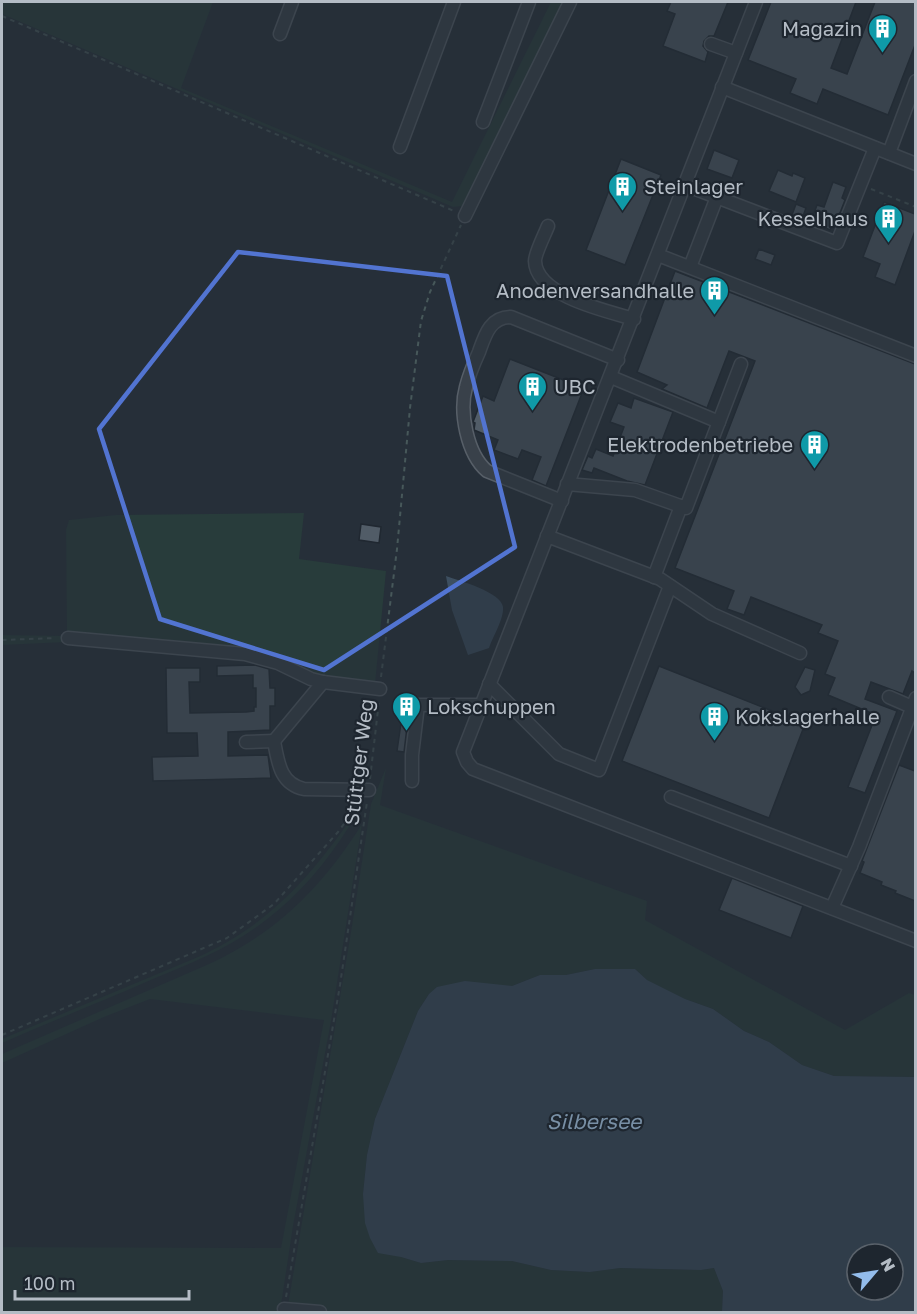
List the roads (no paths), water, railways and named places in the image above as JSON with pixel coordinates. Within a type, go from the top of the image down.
[{"type":"lane","points":[[280,34],[292,2]]},
{"type":"lane","points":[[400,147],[454,2]]},
{"type":"lane","points":[[483,122],[529,2]]},
{"type":"lane","points":[[465,217],[570,2]]},
{"type":"lane","points":[[756,2],[464,752],[473,770],[915,941]]},
{"type":"lane","points":[[711,44],[736,53]]},
{"type":"lane","points":[[889,153],[915,81]]},
{"type":"lane","points":[[722,87],[915,164]]},
{"type":"lane","points":[[685,185],[837,243],[875,148]]},
{"type":"lane","points":[[690,267],[717,197]]},
{"type":"lane","points":[[548,226],[535,260],[540,274],[550,286],[562,295],[634,320]]},
{"type":"lane","points":[[658,255],[915,356]]},
{"type":"lane","points":[[562,501],[488,471],[473,451],[466,424],[464,394],[486,333],[497,320],[511,317],[618,360]]},
{"type":"lane","points":[[567,484],[634,490],[686,508],[741,364]]},
{"type":"lane","points":[[611,377],[719,422]]},
{"type":"lane","points":[[654,577],[681,506]]},
{"type":"lane","points":[[547,536],[654,577],[712,614],[800,653]]},
{"type":"lane","points":[[489,684],[559,754],[599,770],[670,586]]},
{"type":"lane","points":[[68,638],[244,654],[278,663],[311,679],[380,689]]},
{"type":"lane","points":[[246,742],[274,741],[323,682]]},
{"type":"lane","points":[[832,908],[851,866],[914,703],[889,697]]},
{"type":"lane","points":[[412,781],[412,755],[418,705],[481,705]]},
{"type":"lane","points":[[274,741],[279,766],[285,778],[294,787],[369,790]]},
{"type":"lane","points":[[671,797],[851,866]]},
{"type":"lane","points":[[284,1309],[321,1312]]},
{"type":"water","points":[[446,576],[488,592],[501,602],[502,617],[489,648],[468,655],[452,610]]},
{"type":"water","name":"Silbersee","points":[[595,969],[635,969],[647,980],[685,999],[713,1009],[744,1031],[769,1042],[802,1065],[834,1076],[915,1077],[915,1312],[722,1312],[723,1291],[714,1268],[701,1270],[620,1268],[590,1272],[551,1270],[512,1261],[448,1260],[421,1263],[378,1253],[365,1223],[363,1194],[367,1155],[375,1119],[418,1011],[429,994],[437,987],[465,981],[512,986],[540,975],[566,975]]},
{"type":"place","name":"Magazin","points":[[883,54]]},
{"type":"place","name":"Steinlager","points":[[623,212]]},
{"type":"place","name":"Kesselhaus","points":[[889,244]]},
{"type":"place","name":"Anodenversandhalle","points":[[715,316]]},
{"type":"place","name":"UBC","points":[[533,412]]},
{"type":"place","name":"Elektrodenbetriebe","points":[[814,470]]},
{"type":"place","name":"Lokschuppen","points":[[406,732]]},
{"type":"place","name":"Kokslagerhalle","points":[[714,742]]}]
